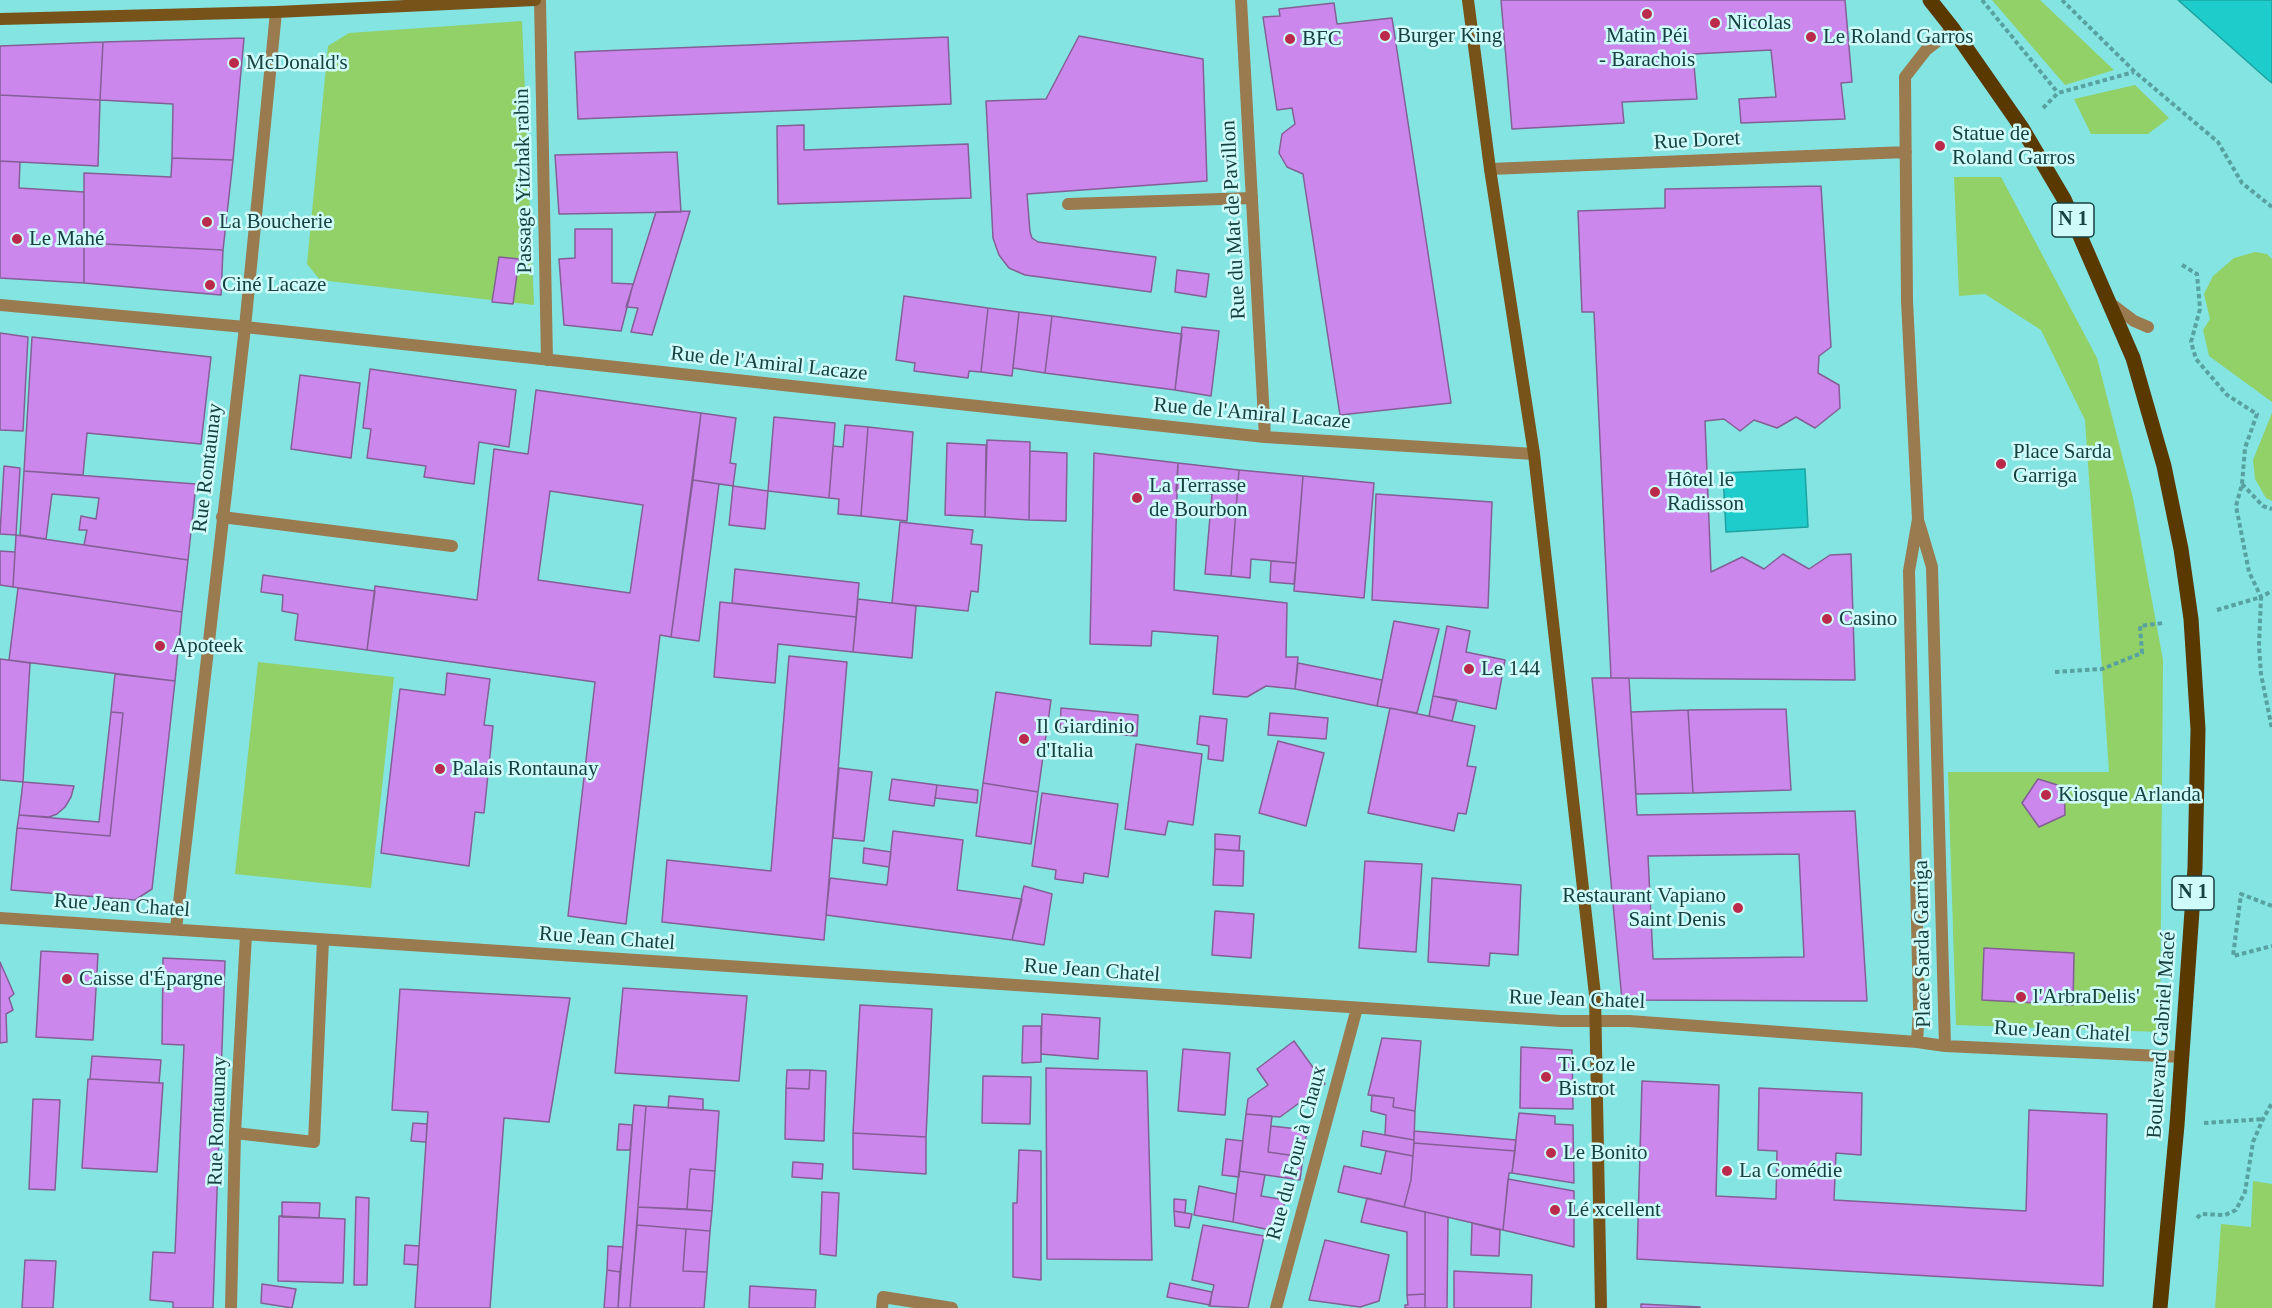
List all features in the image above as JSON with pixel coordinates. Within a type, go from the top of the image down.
[{"type":"main road","points":[[0,19],[276,12],[308,5],[537,0]]},
{"type":"main road","points":[[1468,0],[1490,169],[1534,454],[1596,1020],[1601,1308]]},
{"type":"main road","name":"Boulevard Gabriel Macé","points":[[1930,0],[2022,128],[2059,191],[2133,358],[2164,466],[2181,549],[2191,619],[2198,729],[2195,868],[2177,1125],[2160,1308]]},
{"type":"street","name":"Passage Yitzhak rabin","points":[[537,0],[548,360]]},
{"type":"street","name":"Rue du Mat de Pavillon","points":[[1241,0],[1265,437]]},
{"type":"street","name":"Rue Rontaunay","points":[[176,929],[245,327],[276,12]]},
{"type":"street","name":"Place Sarda Garriga","points":[[1917,1042],[1919,1009],[1909,571],[1918,519],[1907,300],[1905,77],[1926,50],[1953,29]]},
{"type":"street","name":"Rue Doret","points":[[1490,169],[1906,152]]},
{"type":"street","points":[[1068,204],[1252,198]]},
{"type":"street","points":[[2109,302],[2134,321],[2148,327]]},
{"type":"street","name":"Rue de l'Amiral Lacaze","points":[[0,305],[245,327],[1265,437],[1534,454]]},
{"type":"street","points":[[222,518],[452,546]]},
{"type":"street","name":"Place Sarda Garriga","points":[[1918,519],[1932,567],[1945,1046]]},
{"type":"street","name":"Rue Jean Chatel","points":[[0,918],[1561,1021],[1641,1022],[1945,1046],[2182,1057]]},
{"type":"street","name":"Rue Rontaunay","points":[[231,1308],[236,1133],[246,935]]},
{"type":"street","points":[[236,1133],[314,1142],[323,940]]},
{"type":"street","name":"Rue du Four à Chaux","points":[[1275,1308],[1357,1008]]},
{"type":"street","points":[[882,1308],[883,1297],[952,1308]]},
{"type":"path","points":[[1982,0],[2058,93],[2135,72]]},
{"type":"path","points":[[2062,0],[2135,72],[2218,142],[2242,183],[2272,207]]},
{"type":"path","points":[[2182,265],[2197,274],[2200,309],[2191,342],[2196,359],[2227,394],[2257,414],[2245,448],[2242,484],[2236,506],[2249,572],[2260,597],[2261,674],[2272,729]]},
{"type":"path","points":[[2242,484],[2263,506],[2272,510]]},
{"type":"path","points":[[2055,672],[2102,669],[2142,652],[2140,626],[2191,619],[2272,591]]},
{"type":"path","points":[[2272,906],[2241,894],[2233,956],[2272,946]]},
{"type":"path","points":[[2195,1228],[2196,1218],[2201,1214],[2225,1215],[2236,1210],[2244,1192],[2253,1142],[2272,1103]]},
{"type":"path","points":[[2177,1125],[2263,1119]]},
{"type":"green space","points":[[1992,0],[2040,0],[2114,70],[2065,85]]},
{"type":"green space","points":[[522,21],[534,305],[320,280],[307,264],[328,46],[349,33]]},
{"type":"green space","points":[[2135,85],[2169,118],[2148,134],[2091,134],[2074,99]]},
{"type":"green space","points":[[1954,177],[2001,177],[2097,358],[2133,498],[2163,660],[2160,1032],[1956,1025],[1948,772],[2109,772],[2085,420],[2041,330],[1985,294],[1959,296]]},
{"type":"green space","points":[[2255,252],[2267,254],[2272,259],[2272,402],[2209,356],[2203,330],[2210,319],[2204,294],[2213,276],[2234,258]]},
{"type":"green space","points":[[2272,413],[2272,501],[2266,498],[2255,479],[2253,460]]},
{"type":"green space","points":[[258,662],[394,677],[371,888],[235,874]]},
{"type":"green space","points":[[2253,1181],[2272,1184],[2272,1308],[2215,1308],[2221,1224],[2251,1227]]},
{"type":"water","points":[[2178,0],[2272,0],[2272,83],[2267,79]]},
{"type":"water","points":[[1805,469],[1808,527],[1726,532],[1723,473]]},
{"type":"building","points":[[1501,0],[1845,0],[1852,82],[1841,83],[1845,119],[1741,123],[1739,99],[1776,97],[1771,50],[1693,54],[1697,99],[1622,102],[1624,123],[1512,129]]},
{"type":"building","points":[[1334,3],[1337,24],[1392,18],[1451,403],[1340,415],[1303,174],[1287,167],[1279,153],[1282,134],[1295,124],[1292,108],[1277,110],[1263,17],[1280,16],[1279,9]]},
{"type":"building","points":[[1079,36],[1203,59],[1207,181],[1027,194],[1032,238],[1038,242],[1156,257],[1151,292],[1025,275],[1009,268],[999,255],[993,238],[986,101],[1046,99]]},
{"type":"building","points":[[948,37],[951,104],[578,119],[575,52]]},
{"type":"building","points":[[244,38],[233,160],[172,158],[173,104],[100,100],[103,42]]},
{"type":"building","points":[[103,42],[100,100],[0,95],[0,46]]},
{"type":"building","points":[[0,95],[100,100],[98,166],[0,161]]},
{"type":"building","points":[[804,125],[804,150],[968,144],[971,198],[778,204],[777,126]]},
{"type":"building","points":[[677,152],[681,212],[559,214],[555,155]]},
{"type":"building","points":[[172,158],[233,160],[223,250],[84,243],[84,173],[171,177]]},
{"type":"building","points":[[0,161],[20,162],[19,188],[84,192],[84,283],[0,278]]},
{"type":"building","name":"Hôtel le Radisson","points":[[1821,186],[1831,347],[1819,356],[1818,373],[1839,385],[1840,408],[1815,428],[1796,417],[1777,428],[1754,420],[1740,431],[1724,419],[1705,421],[1711,572],[1742,557],[1764,569],[1783,554],[1809,569],[1830,555],[1851,554],[1855,680],[1611,678],[1594,312],[1582,312],[1578,211],[1665,208],[1665,189]]},
{"type":"building","points":[[690,211],[652,335],[631,332],[638,308],[626,307],[656,212]]},
{"type":"building","points":[[575,229],[612,229],[612,283],[633,284],[621,331],[564,325],[559,259],[575,258]]},
{"type":"building","points":[[84,243],[223,250],[221,295],[84,283]]},
{"type":"building","points":[[499,257],[519,259],[513,304],[492,302]]},
{"type":"building","points":[[1177,270],[1209,274],[1206,297],[1175,292]]},
{"type":"building","points":[[904,296],[988,308],[981,372],[969,371],[968,378],[914,371],[915,363],[896,360]]},
{"type":"building","points":[[988,308],[1019,312],[1012,376],[981,372]]},
{"type":"building","points":[[1019,312],[1052,316],[1045,373],[1013,368]]},
{"type":"building","points":[[1052,316],[1182,334],[1175,390],[1045,373]]},
{"type":"building","points":[[1182,327],[1219,331],[1211,396],[1175,390]]},
{"type":"building","points":[[0,333],[28,337],[23,431],[0,430]]},
{"type":"building","points":[[32,337],[211,357],[201,444],[87,433],[83,475],[24,471]]},
{"type":"building","points":[[370,369],[516,390],[509,447],[479,442],[474,484],[424,477],[426,466],[367,458],[371,429],[363,428]]},
{"type":"building","points":[[300,375],[360,383],[351,458],[291,449]]},
{"type":"building","points":[[536,390],[701,413],[671,637],[660,635],[626,924],[568,916],[595,682],[367,650],[375,586],[477,600],[494,449],[528,454]],"holes":[[[550,491],[643,505],[630,593],[538,580]]]},
{"type":"building","points":[[701,413],[736,418],[730,463],[736,464],[733,486],[693,480]]},
{"type":"building","points":[[774,417],[835,423],[829,498],[768,491]]},
{"type":"building","points":[[845,425],[868,427],[861,516],[838,514],[839,499],[829,498],[833,446],[843,447]]},
{"type":"building","points":[[868,427],[913,432],[907,521],[861,516]]},
{"type":"building","points":[[987,440],[1030,442],[1029,520],[985,517]]},
{"type":"building","points":[[947,443],[986,445],[985,517],[945,515]]},
{"type":"building","points":[[1030,451],[1067,453],[1066,521],[1029,520]]},
{"type":"building","points":[[1094,453],[1178,463],[1174,590],[1287,603],[1286,657],[1298,657],[1295,689],[1266,686],[1247,697],[1213,694],[1218,636],[1152,631],[1151,646],[1090,644]]},
{"type":"building","points":[[1178,463],[1239,470],[1231,576],[1205,574],[1212,494],[1176,491]]},
{"type":"building","points":[[4,466],[20,468],[16,535],[0,534]]},
{"type":"building","points":[[1239,470],[1303,476],[1296,563],[1251,559],[1250,578],[1231,576]]},
{"type":"building","points":[[24,471],[196,484],[188,560],[84,545],[87,530],[79,530],[81,516],[96,519],[99,498],[52,494],[46,539],[20,535]]},
{"type":"building","points":[[1303,476],[1374,483],[1364,598],[1294,591]]},
{"type":"building","points":[[693,480],[719,484],[699,641],[671,637]]},
{"type":"building","points":[[733,486],[768,491],[765,529],[729,525]]},
{"type":"building","points":[[1376,494],[1492,502],[1488,608],[1372,600]]},
{"type":"building","points":[[900,522],[973,530],[971,544],[982,545],[978,592],[971,591],[968,611],[892,603]]},
{"type":"building","points":[[16,535],[188,560],[182,612],[13,587]]},
{"type":"building","points":[[0,551],[15,552],[13,587],[0,585]]},
{"type":"building","points":[[1271,561],[1296,563],[1294,584],[1270,582]]},
{"type":"building","points":[[735,569],[859,583],[856,617],[732,603]]},
{"type":"building","points":[[263,575],[375,591],[367,650],[295,640],[298,614],[282,611],[283,595],[261,592]]},
{"type":"building","points":[[18,588],[182,612],[175,681],[9,660]]},
{"type":"building","points":[[858,599],[916,606],[912,658],[853,652]]},
{"type":"building","points":[[720,602],[856,617],[853,652],[778,644],[775,683],[714,677]]},
{"type":"building","points":[[1394,621],[1439,629],[1417,713],[1377,706]]},
{"type":"building","points":[[1447,626],[1470,631],[1466,652],[1505,660],[1496,709],[1433,696]]},
{"type":"building","points":[[789,656],[847,662],[824,940],[662,922],[667,860],[771,871]]},
{"type":"building","points":[[0,659],[30,663],[23,782],[0,780]]},
{"type":"building","points":[[1298,663],[1382,680],[1377,706],[1295,689]]},
{"type":"building","name":"Palais Rontaunay","points":[[447,673],[490,679],[484,725],[493,726],[484,813],[475,812],[469,866],[381,853],[400,689],[445,695]]},
{"type":"building","points":[[115,674],[175,681],[152,889],[135,900],[11,890],[17,828],[110,836],[123,713],[111,712]]},
{"type":"building","points":[[1592,678],[1629,678],[1637,815],[1855,811],[1867,1001],[1622,1000]],"holes":[[[1799,854],[1804,957],[1653,959],[1648,856]]]},
{"type":"building","points":[[996,692],[1051,700],[1038,792],[983,783]]},
{"type":"building","points":[[1433,696],[1457,700],[1452,721],[1429,716]]},
{"type":"building","points":[[1061,708],[1138,715],[1137,736],[1060,730]]},
{"type":"building","points":[[1390,708],[1475,726],[1467,766],[1476,767],[1466,814],[1458,813],[1454,831],[1368,813]]},
{"type":"building","points":[[1786,709],[1791,790],[1693,793],[1688,710]]},
{"type":"building","points":[[1688,710],[1693,793],[1636,794],[1631,712]]},
{"type":"building","points":[[111,712],[123,713],[110,836],[17,828],[19,815],[99,822]]},
{"type":"building","points":[[1270,713],[1328,718],[1326,739],[1268,735]]},
{"type":"building","points":[[1200,716],[1227,719],[1223,761],[1208,759],[1209,746],[1197,744]]},
{"type":"building","points":[[1278,741],[1324,753],[1306,826],[1259,813]]},
{"type":"building","points":[[1136,744],[1202,754],[1193,825],[1168,821],[1165,835],[1125,829]]},
{"type":"building","points":[[839,768],[872,772],[864,841],[833,838]]},
{"type":"building","points":[[892,779],[937,785],[934,806],[889,800]]},
{"type":"building","name":"Kiosque Arlanda","points":[[2038,779],[2064,787],[2065,815],[2039,827],[2022,803]]},
{"type":"building","points":[[23,782],[74,786],[65,807],[57,814],[49,817],[19,815]]},
{"type":"building","points":[[983,783],[1038,792],[1031,844],[976,836]]},
{"type":"building","points":[[937,785],[978,790],[977,803],[935,798]]},
{"type":"building","points":[[1042,793],[1118,804],[1108,877],[1084,873],[1083,883],[1055,879],[1056,870],[1032,866]]},
{"type":"building","points":[[893,831],[963,840],[957,890],[1022,899],[1012,940],[826,915],[830,878],[887,885]]},
{"type":"building","points":[[1215,834],[1240,836],[1239,851],[1215,849]]},
{"type":"building","points":[[864,848],[891,852],[889,867],[863,863]]},
{"type":"building","points":[[1215,849],[1244,851],[1243,886],[1213,885]]},
{"type":"building","points":[[1365,861],[1422,864],[1416,952],[1359,948]]},
{"type":"building","points":[[1432,878],[1521,885],[1518,955],[1490,953],[1489,966],[1428,962]]},
{"type":"building","points":[[1024,886],[1052,894],[1044,945],[1012,940]]},
{"type":"building","points":[[1215,911],[1254,914],[1251,958],[1212,955]]},
{"type":"building","points":[[1984,948],[2074,953],[2073,1005],[1982,1000]]},
{"type":"building","points":[[41,951],[98,954],[93,1040],[36,1037]]},
{"type":"building","points":[[163,958],[225,961],[213,1308],[173,1308],[173,1302],[150,1300],[153,1252],[175,1253],[184,1045],[162,1044]]},
{"type":"building","points":[[0,962],[14,994],[9,998],[13,1010],[6,1014],[7,1042],[0,1043]]},
{"type":"building","points":[[623,988],[747,996],[739,1081],[615,1073]]},
{"type":"building","points":[[400,989],[570,998],[549,1122],[504,1118],[490,1308],[415,1308],[428,1112],[392,1110]]},
{"type":"building","points":[[860,1005],[932,1009],[926,1137],[853,1133]]},
{"type":"building","points":[[1042,1014],[1100,1018],[1098,1059],[1041,1054]]},
{"type":"building","points":[[1023,1026],[1041,1026],[1041,1062],[1022,1063]]},
{"type":"building","points":[[1382,1038],[1421,1041],[1415,1111],[1393,1107],[1394,1098],[1368,1095]]},
{"type":"building","points":[[1294,1041],[1325,1084],[1280,1117],[1246,1114],[1248,1099],[1268,1085],[1257,1069]]},
{"type":"building","points":[[1521,1047],[1572,1050],[1573,1109],[1520,1108]]},
{"type":"building","points":[[1183,1049],[1230,1053],[1225,1115],[1178,1111]]},
{"type":"building","points":[[92,1056],[161,1060],[159,1083],[90,1079]]},
{"type":"building","points":[[1046,1068],[1147,1071],[1152,1260],[1047,1259]]},
{"type":"building","points":[[787,1070],[810,1070],[809,1089],[786,1088]]},
{"type":"building","points":[[810,1070],[826,1071],[824,1141],[785,1139],[786,1088],[809,1089]]},
{"type":"building","points":[[983,1076],[1031,1077],[1030,1124],[982,1123]]},
{"type":"building","points":[[88,1079],[163,1083],[157,1172],[82,1168]]},
{"type":"building","points":[[1642,1081],[1719,1085],[1716,1196],[1776,1199],[1777,1151],[1758,1150],[1759,1088],[1862,1093],[1861,1155],[1836,1153],[1834,1200],[2026,1211],[2029,1110],[2107,1114],[2103,1286],[1637,1259]]},
{"type":"building","points":[[1372,1095],[1394,1098],[1393,1107],[1415,1111],[1414,1140],[1385,1135],[1386,1115],[1371,1111]]},
{"type":"building","points":[[669,1096],[703,1099],[703,1110],[668,1108]]},
{"type":"building","points":[[33,1099],[60,1100],[55,1190],[29,1189]]},
{"type":"building","points":[[634,1105],[646,1106],[630,1308],[618,1308]]},
{"type":"building","points":[[646,1106],[719,1111],[715,1171],[690,1169],[687,1209],[638,1207]]},
{"type":"building","points":[[1519,1113],[1555,1116],[1555,1124],[1573,1125],[1574,1183],[1512,1173]]},
{"type":"building","points":[[1246,1114],[1272,1116],[1268,1152],[1303,1157],[1300,1180],[1239,1171]]},
{"type":"building","points":[[413,1123],[427,1124],[426,1142],[411,1141]]},
{"type":"building","points":[[619,1124],[632,1125],[630,1150],[617,1150]]},
{"type":"building","points":[[1271,1126],[1307,1130],[1303,1157],[1268,1152]]},
{"type":"building","points":[[1363,1131],[1414,1140],[1413,1156],[1361,1146]]},
{"type":"building","points":[[1414,1131],[1516,1140],[1515,1151],[1414,1143]]},
{"type":"building","points":[[853,1133],[926,1137],[926,1174],[853,1169]]},
{"type":"building","points":[[1226,1139],[1243,1141],[1239,1177],[1222,1175]]},
{"type":"building","points":[[1414,1143],[1515,1151],[1512,1173],[1509,1173],[1503,1230],[1404,1207],[1411,1180]]},
{"type":"building","points":[[1019,1150],[1041,1151],[1041,1280],[1013,1277],[1013,1203],[1017,1203]]},
{"type":"building","points":[[1386,1151],[1413,1156],[1411,1180],[1404,1207],[1338,1192],[1344,1166],[1381,1174]]},
{"type":"building","points":[[793,1162],[823,1164],[822,1179],[792,1177]]},
{"type":"building","points":[[690,1169],[715,1171],[712,1211],[687,1209]]},
{"type":"building","points":[[1239,1171],[1265,1175],[1261,1196],[1285,1200],[1279,1232],[1233,1222]]},
{"type":"building","points":[[1508,1179],[1574,1191],[1574,1247],[1503,1230]]},
{"type":"building","points":[[1199,1186],[1236,1194],[1233,1222],[1194,1215]]},
{"type":"building","points":[[822,1192],[839,1193],[836,1256],[820,1254]]},
{"type":"building","points":[[356,1197],[369,1198],[367,1285],[354,1285]]},
{"type":"building","points":[[1367,1198],[1425,1212],[1425,1294],[1407,1295],[1407,1232],[1361,1222]]},
{"type":"building","points":[[1174,1199],[1186,1200],[1185,1213],[1174,1211]]},
{"type":"building","points":[[282,1202],[320,1203],[319,1218],[282,1217]]},
{"type":"building","points":[[638,1207],[712,1211],[710,1231],[637,1225]]},
{"type":"building","points":[[1174,1211],[1192,1214],[1189,1228],[1175,1226]]},
{"type":"building","points":[[1425,1212],[1448,1217],[1447,1308],[1425,1308]]},
{"type":"building","points":[[279,1216],[345,1219],[343,1283],[278,1281]]},
{"type":"building","points":[[1472,1223],[1500,1230],[1499,1256],[1471,1255]]},
{"type":"building","points":[[637,1225],[686,1229],[683,1271],[707,1272],[704,1308],[630,1308]]},
{"type":"building","points":[[1203,1225],[1264,1236],[1248,1308],[1209,1306],[1214,1285],[1192,1280]]},
{"type":"building","points":[[686,1229],[710,1231],[707,1272],[683,1271]]},
{"type":"building","points":[[1325,1240],[1389,1255],[1379,1301],[1360,1307],[1309,1300]]},
{"type":"building","points":[[405,1245],[419,1246],[418,1265],[404,1264]]},
{"type":"building","points":[[608,1246],[623,1247],[620,1272],[607,1270]]},
{"type":"building","points":[[25,1260],[56,1261],[53,1308],[22,1308]]},
{"type":"building","points":[[607,1270],[620,1272],[618,1308],[604,1308]]},
{"type":"building","points":[[1454,1271],[1532,1275],[1531,1308],[1454,1308]]},
{"type":"building","points":[[1170,1283],[1212,1292],[1210,1305],[1167,1297]]},
{"type":"building","points":[[262,1284],[296,1289],[292,1308],[261,1303]]},
{"type":"building","points":[[750,1286],[816,1290],[815,1308],[749,1308]]},
{"type":"building","points":[[1425,1294],[1425,1308],[1405,1308],[1405,1305],[1408,1305],[1407,1295]]},
{"type":"building","points":[[1641,1304],[1700,1307],[1700,1308],[1641,1308]]},
{"type":"place","name":"Matin Péi - Barachois","points":[[1647,14]]},
{"type":"place","name":"Nicolas","points":[[1715,23]]},
{"type":"place","name":"Burger King","points":[[1385,36]]},
{"type":"place","name":"Le Roland Garros","points":[[1811,37]]},
{"type":"place","name":"BFC","points":[[1290,39]]},
{"type":"place","name":"McDonald's","points":[[234,63]]},
{"type":"place","name":"Statue de Roland Garros","points":[[1940,146]]},
{"type":"place","name":"La Boucherie","points":[[207,222]]},
{"type":"place","name":"Le Mahé","points":[[17,239]]},
{"type":"place","name":"Ciné Lacaze","points":[[210,285]]},
{"type":"place","name":"Place Sarda Garriga","points":[[2001,464]]},
{"type":"place","name":"Hôtel le Radisson","points":[[1655,492]]},
{"type":"place","name":"La Terrasse de Bourbon","points":[[1137,498]]},
{"type":"place","name":"Casino","points":[[1827,619]]},
{"type":"place","name":"Apoteek","points":[[160,646]]},
{"type":"place","name":"Le 144","points":[[1469,669]]},
{"type":"place","name":"Il Giardinio d'Italia","points":[[1024,739]]},
{"type":"place","name":"Palais Rontaunay","points":[[440,769]]},
{"type":"place","name":"Kiosque Arlanda","points":[[2046,795]]},
{"type":"place","name":"Restaurant Vapiano Saint Denis","points":[[1738,908]]},
{"type":"place","name":"Caisse d'Épargne","points":[[67,979]]},
{"type":"place","name":"l'ArbraDelis'","points":[[2021,997]]},
{"type":"place","name":"Ti.Coz le Bistrot","points":[[1546,1077]]},
{"type":"place","name":"Le Bonito","points":[[1551,1153]]},
{"type":"place","name":"La Comédie","points":[[1727,1171]]},
{"type":"place","name":"Lé xcellent","points":[[1555,1210]]}]
